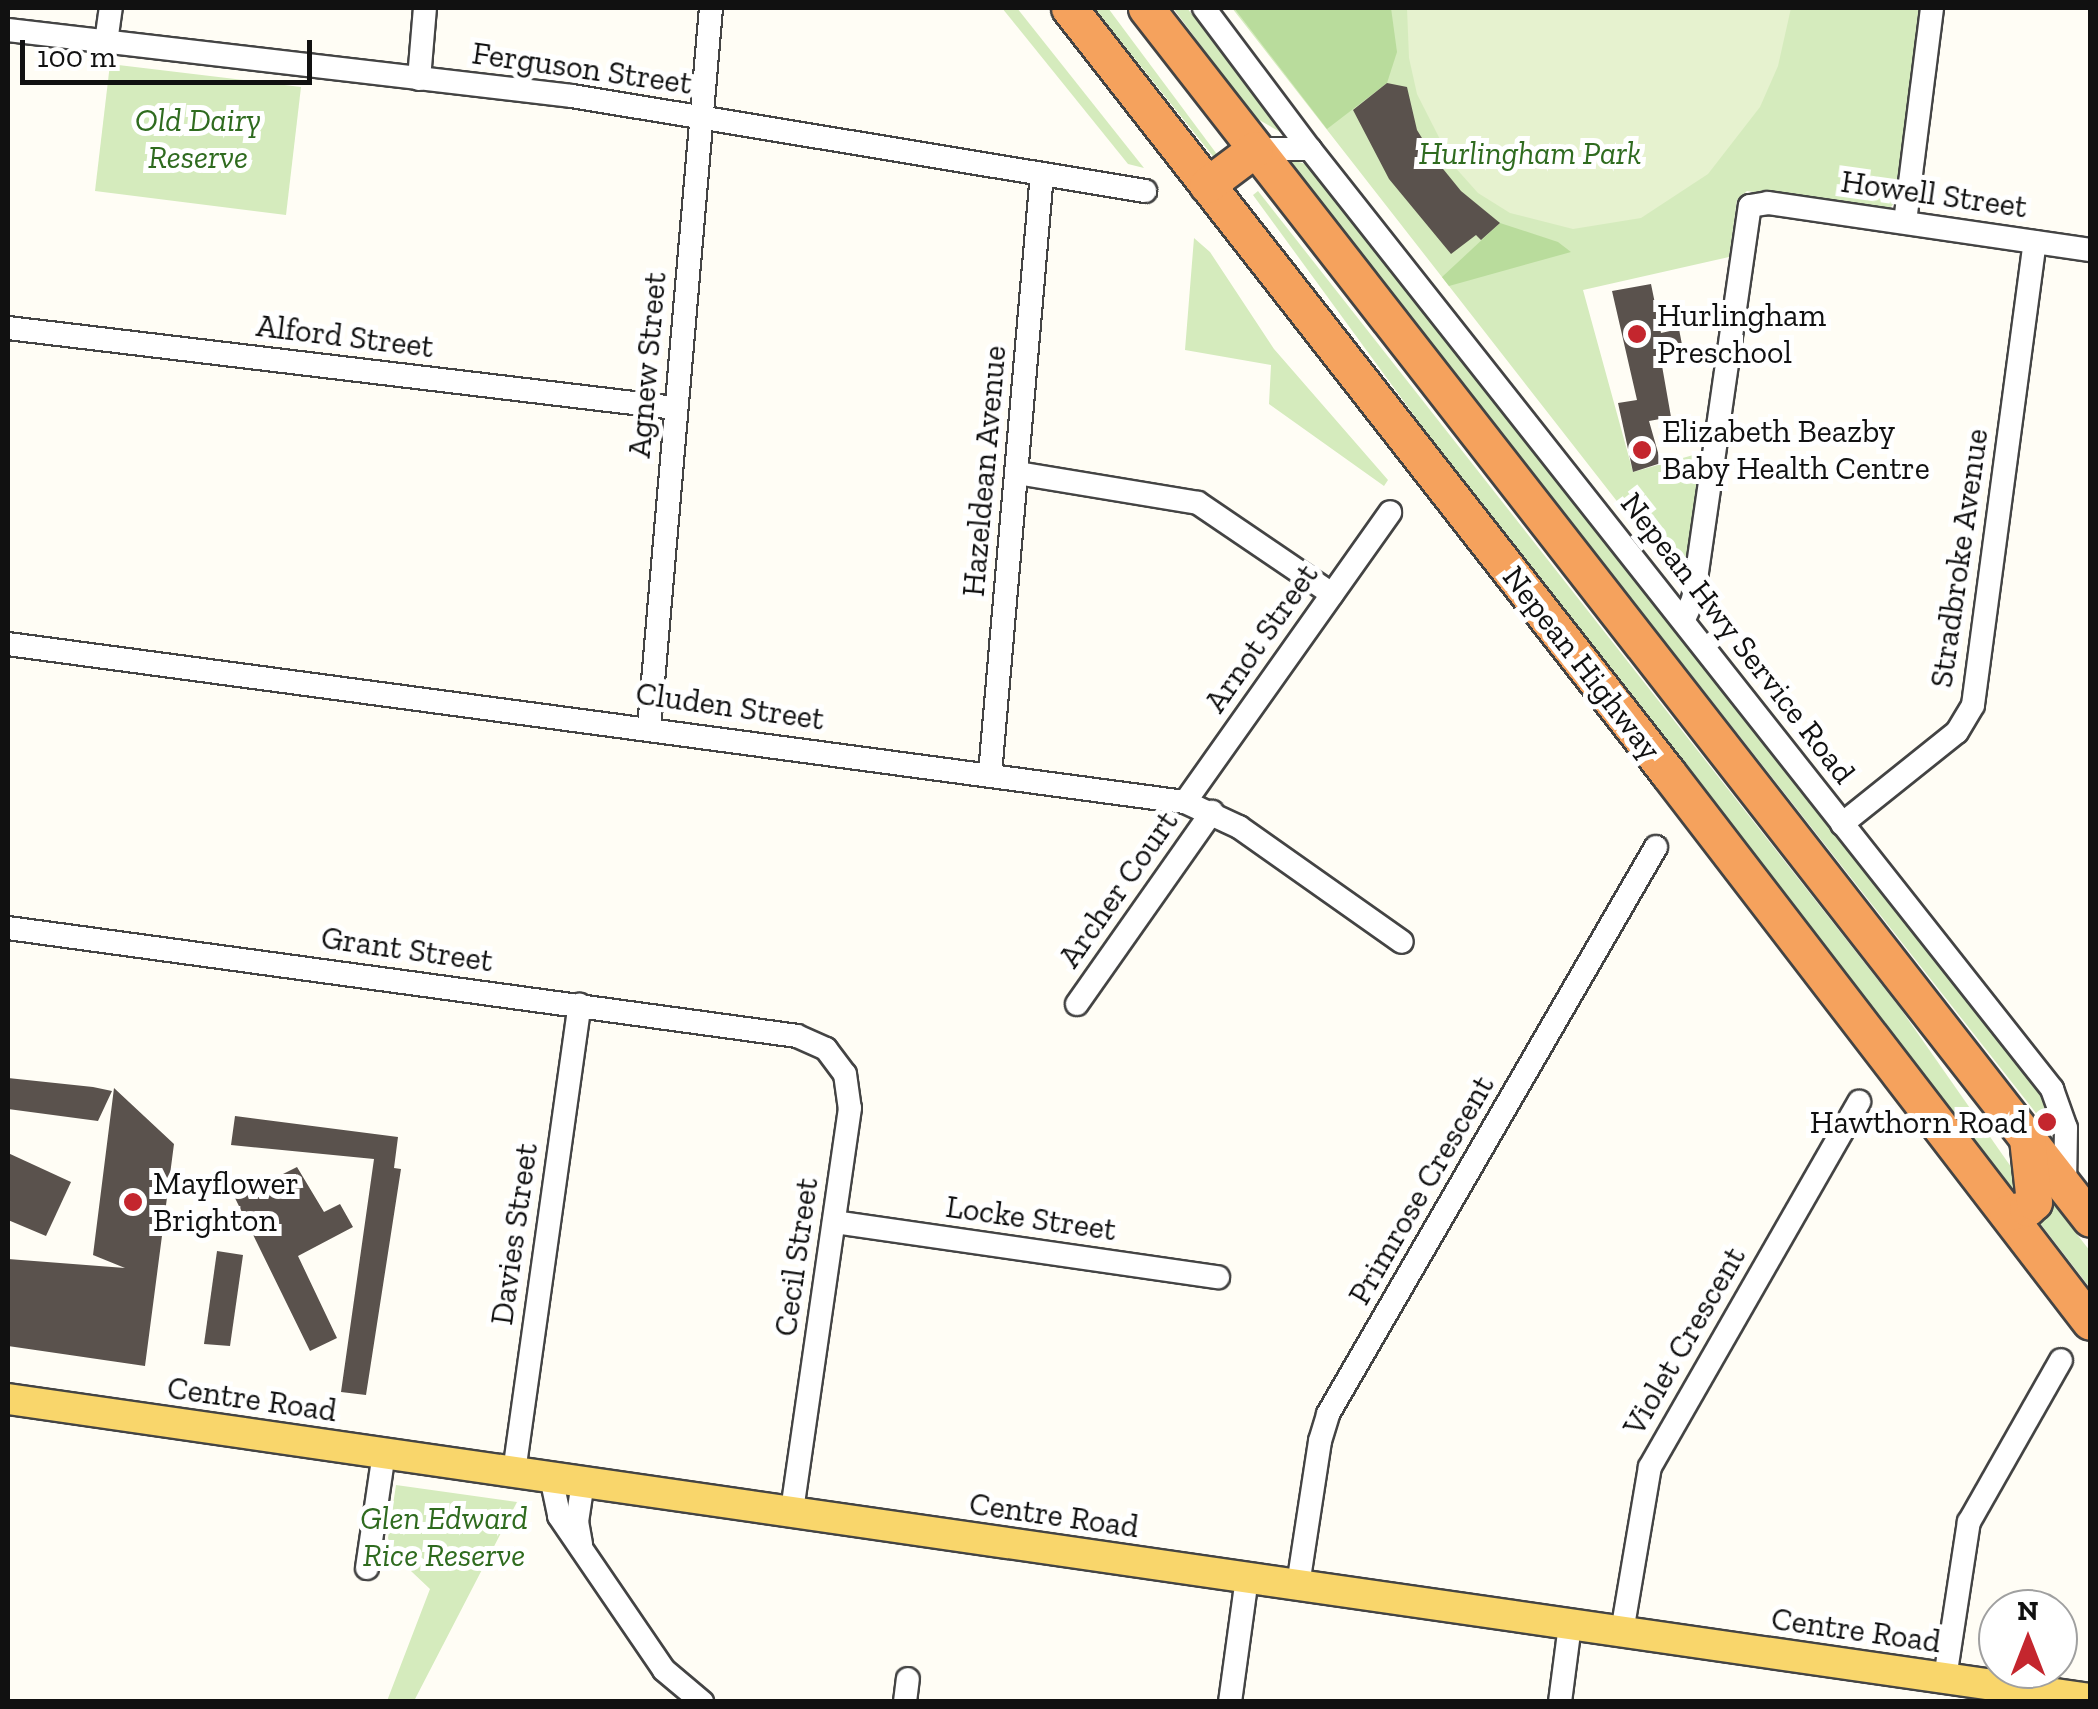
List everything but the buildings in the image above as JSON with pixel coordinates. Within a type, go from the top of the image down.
[{"type":"highway","name":"Nepean Highway","points":[[1068,8],[2090,1322]]},
{"type":"highway","name":"Nepean Highway","points":[[1154,12],[1255,149],[2082,1205]]},
{"type":"highway","points":[[1207,185],[1255,149]]},
{"type":"highway","points":[[2007,1213],[2034,1202],[2027,1138]]},
{"type":"main road","name":"Centre Road","points":[[8,1399],[1946,1678],[1975,1692],[2090,1699]]},
{"type":"street","points":[[106,42],[110,8]]},
{"type":"street","points":[[419,79],[426,8]]},
{"type":"street","name":"Agnew Street","points":[[648,728],[712,8]]},
{"type":"street","name":"Nepean Hwy Service Road","points":[[1204,8],[1310,149],[2056,1096],[2082,1205]]},
{"type":"street","points":[[1905,222],[1932,8]]},
{"type":"street","name":"Ferguson Street","points":[[8,30],[702,117],[1145,191]]},
{"type":"street","points":[[1255,149],[1310,149]]},
{"type":"street","name":"Hazeldean Avenue","points":[[990,774],[1042,174]]},
{"type":"street","name":"Howell Street","points":[[1684,620],[1694,600],[1746,217],[1754,204],[2090,250]]},
{"type":"street","name":"Stradbroke Avenue","points":[[1842,824],[1957,732],[1973,705],[2035,242]]},
{"type":"street","name":"Alford Street","points":[[8,328],[675,408]]},
{"type":"street","points":[[1016,473],[1198,503],[1332,594]]},
{"type":"street","name":"Arnot Street","points":[[1185,802],[1390,512]]},
{"type":"street","name":"Cluden Street","points":[[8,644],[1185,802],[1212,812],[1402,942]]},
{"type":"street","name":"Archer Court","points":[[1077,1004],[1212,812]]},
{"type":"street","name":"Primrose Crescent","points":[[1298,1585],[1320,1441],[1328,1414],[1656,847]]},
{"type":"street","name":"Grant Street","points":[[8,928],[797,1036]]},
{"type":"street","name":"Davies Street","points":[[514,1472],[580,1005]]},
{"type":"street","name":"Cecil Street","points":[[792,1512],[834,1222],[849,1086],[826,1050],[797,1036]]},
{"type":"street","name":"Violet Crescent","points":[[1622,1632],[1650,1467],[1858,1102]]},
{"type":"street","name":"Locke Street","points":[[834,1222],[1218,1277]]},
{"type":"street","points":[[1946,1678],[1969,1522],[2060,1360]]},
{"type":"street","points":[[367,1568],[384,1453]]},
{"type":"street","points":[[551,1477],[559,1516],[664,1670],[702,1702]]},
{"type":"street","points":[[580,1544],[577,1522],[584,1482]]},
{"type":"street","points":[[1230,1702],[1246,1578]]},
{"type":"street","points":[[1560,1702],[1570,1625]]},
{"type":"green space","points":[[1002,8],[1017,8],[1144,168],[1128,164]]},
{"type":"green space","points":[[1094,8],[1108,8],[1219,157],[1216,160]]},
{"type":"green space","points":[[1173,8],[1187,8],[1289,137],[1254,117]]},
{"type":"green space","name":"Hurlingham Park","points":[[1232,8],[1923,8],[1897,199],[1891,207],[1881,210],[1747,191],[1737,200],[1729,257],[1583,290],[1633,472],[1704,452],[1684,580],[1680,582]]},
{"type":"green space","points":[[1234,8],[1391,8],[1397,52],[1387,83],[1327,129]]},
{"type":"green space","points":[[1407,8],[1791,8],[1778,66],[1760,107],[1708,174],[1641,218],[1573,229],[1510,213],[1478,193],[1453,165],[1417,94],[1409,58]]},
{"type":"green space","name":"Old Dairy Reserve","points":[[110,64],[301,87],[286,215],[95,191]]},
{"type":"green space","points":[[1284,157],[1308,165],[2043,1090],[2058,1141]]},
{"type":"green space","points":[[1258,191],[1900,1008],[2016,1174],[2020,1198],[1443,455],[1253,195]]},
{"type":"green space","points":[[1500,223],[1558,242],[1571,252],[1449,286],[1442,277]]},
{"type":"green space","points":[[1194,238],[1210,252],[1274,349],[1388,480],[1384,486],[1269,404],[1271,365],[1185,350]]},
{"type":"green space","points":[[2051,1201],[2090,1251],[2090,1288],[2036,1218]]},
{"type":"green space","name":"Glen Edward Rice Reserve","points":[[396,1485],[517,1502],[414,1701],[387,1701],[430,1589],[393,1554],[388,1538]]},
{"type":"place","name":"Hurlingham Preschool","points":[[1637,334]]},
{"type":"place","name":"Elizabeth Beazby Baby Health Centre","points":[[1642,450]]},
{"type":"place","name":"Hawthorn Road","points":[[2047,1122]]},
{"type":"place","name":"Mayflower Brighton","points":[[133,1202]]}]
